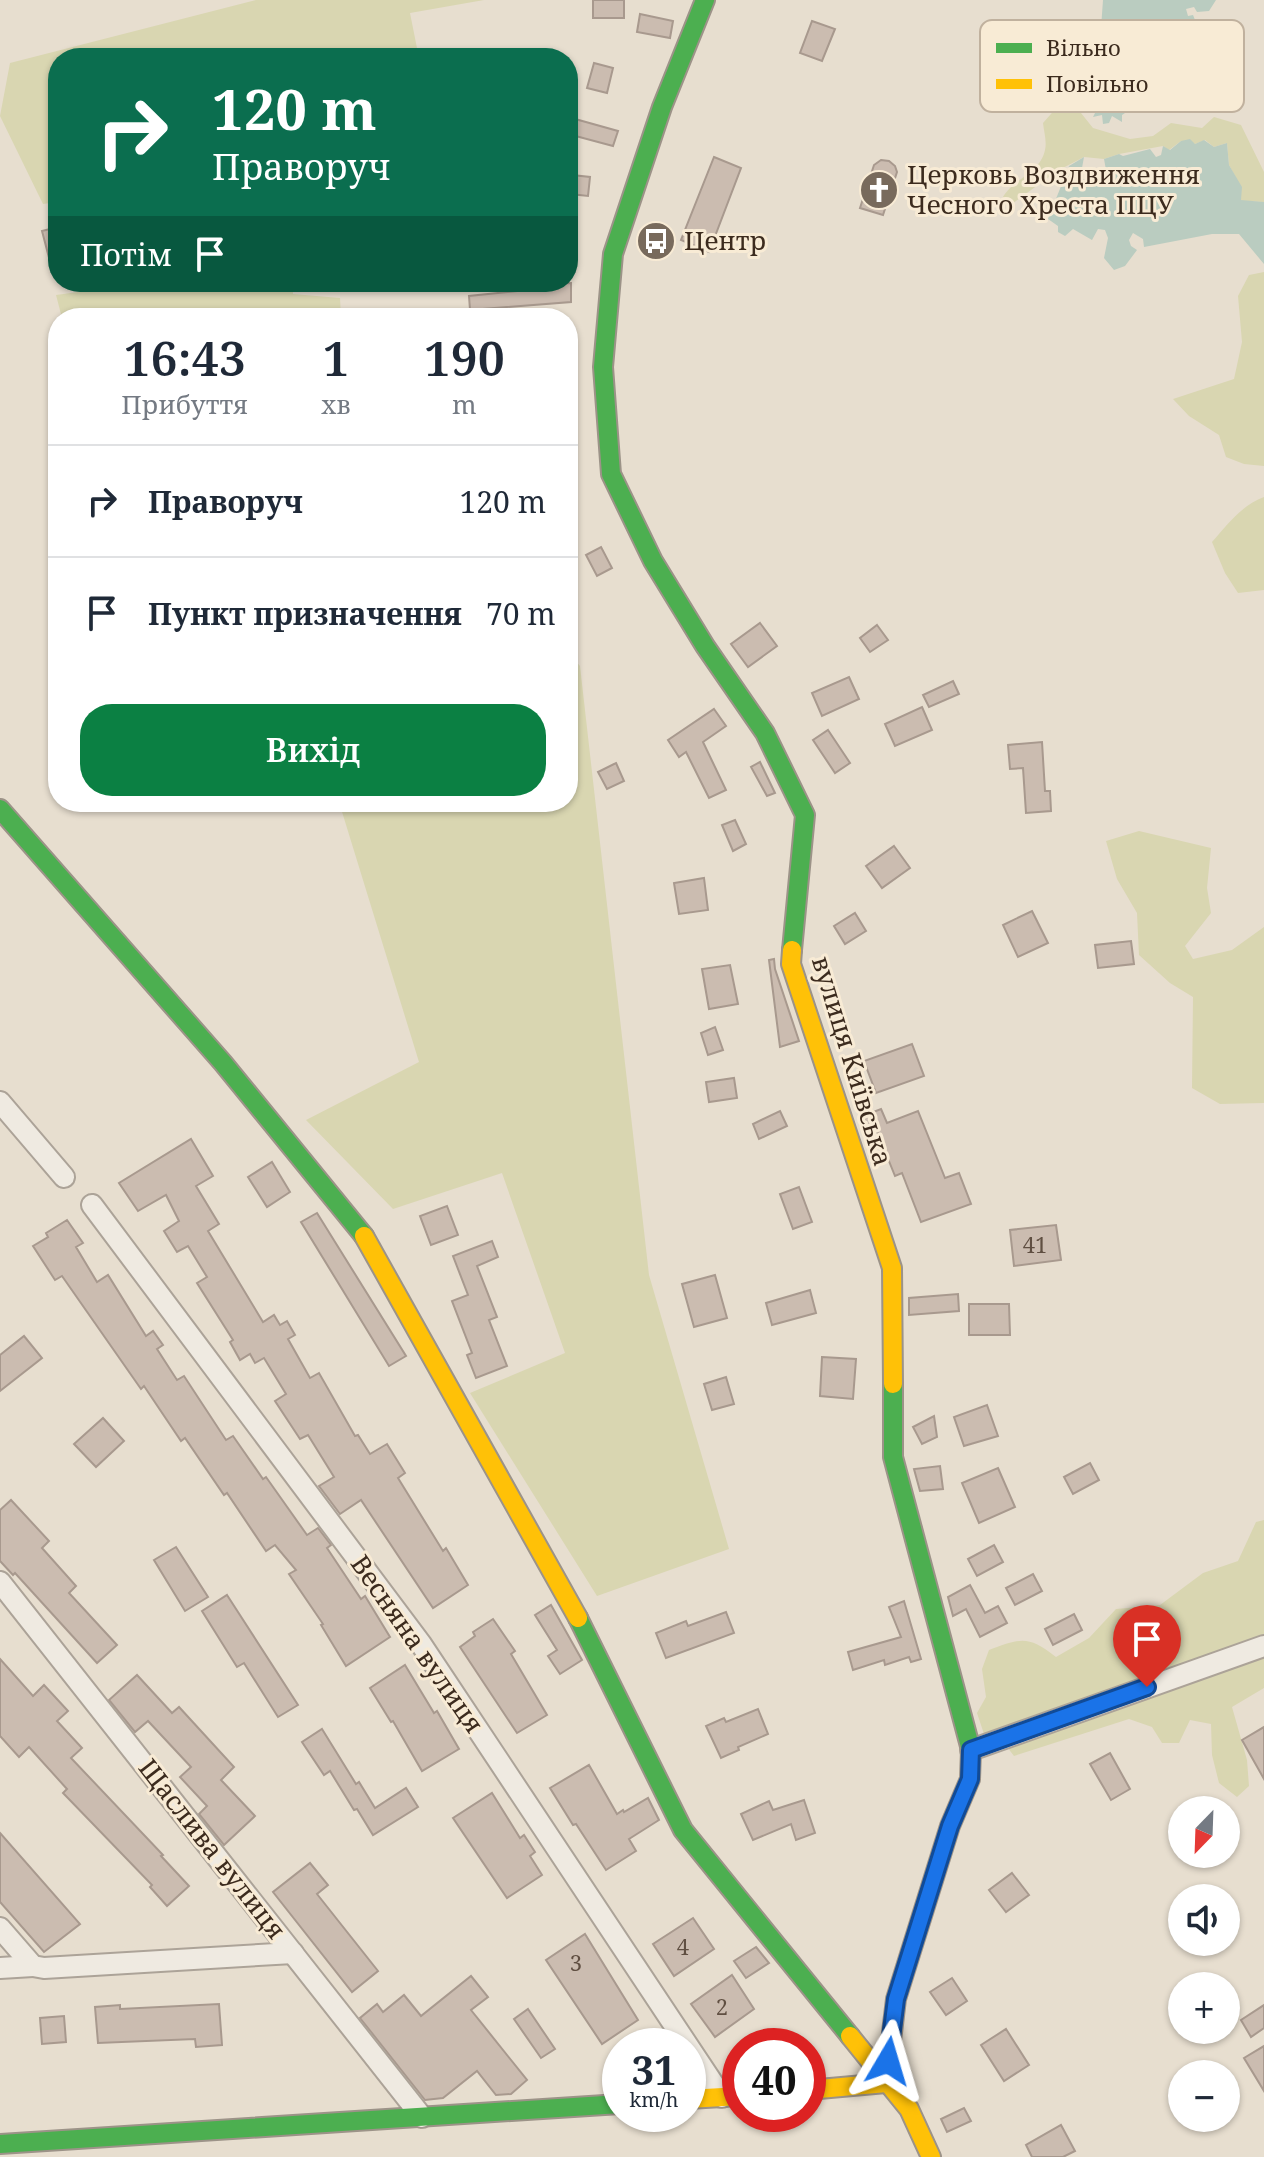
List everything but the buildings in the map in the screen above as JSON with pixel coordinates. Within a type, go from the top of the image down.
[{"type":"street","name":"вулиця Київська","points":[[705,0],[662,107],[613,254],[603,367],[611,474],[653,561],[705,646],[765,733],[805,815],[791,964],[892,1268],[893,1457],[971,1750],[970,1779],[950,1826],[896,1999],[886,2083]]},
{"type":"street","points":[[0,809],[223,1063],[367,1240],[595,1648],[683,1830],[909,2109],[931,2157]]},
{"type":"street","points":[[0,1102],[64,1177]]},
{"type":"street","name":"Весняна вулиця","points":[[92,1205],[421,1644],[722,2083]]},
{"type":"street","name":"Щаслива вулиця","points":[[0,1582],[422,2117]]},
{"type":"street","points":[[971,1750],[1264,1646]]},
{"type":"street","points":[[0,1928],[33,1966]]},
{"type":"street","points":[[0,1968],[293,1953]]},
{"type":"street","points":[[826,2088],[886,2083]]},
{"type":"street","points":[[11,2148],[602,2105]]},
{"type":"shaded area","points":[[256,0],[484,0],[410,13],[417,48],[69,48]]},
{"type":"shaded area","points":[[1103,0],[1216,0],[1209,11],[1197,12],[1194,7],[1186,9],[1188,16],[1193,15],[1195,20],[1102,20]]},
{"type":"shaded area","points":[[48,53],[48,203],[43,204],[0,116],[10,63]]},
{"type":"shaded area","points":[[1053,112],[1078,112],[1093,128],[1130,139],[1153,136],[1171,123],[1202,128],[1214,117],[1241,125],[1264,172],[1264,202],[1241,201],[1241,187],[1229,165],[1227,143],[1214,147],[1205,140],[1195,144],[1181,141],[1169,150],[1163,146],[1104,159],[1084,157],[1057,171],[1012,204],[1000,204],[1009,189],[1042,159],[1046,144],[1043,123]]},
{"type":"shaded area","points":[[1096,112],[1125,113],[1122,122],[1112,116],[1109,123],[1103,124],[1102,115],[1093,117]]},
{"type":"shaded area","points":[[1190,139],[1195,144],[1204,140],[1214,147],[1227,143],[1229,165],[1242,187],[1241,200],[1264,202],[1264,264],[1239,234],[1212,234],[1144,247],[1143,239],[1133,233],[1129,240],[1137,250],[1125,266],[1114,270],[1104,258],[1108,238],[1105,230],[1098,229],[1092,240],[1073,229],[1065,236],[1048,219],[1069,166],[1084,157],[1080,179],[1085,179],[1088,174],[1098,176],[1106,170],[1104,159],[1150,149],[1156,157],[1161,155],[1163,146],[1170,150],[1181,141]]},
{"type":"shaded area","points":[[1264,272],[1264,466],[1244,464],[1226,457],[1219,435],[1189,416],[1173,399],[1234,379],[1242,342],[1238,296],[1249,275]]},
{"type":"shaded area","points":[[78,292],[293,292],[340,298],[341,308],[59,308],[56,295]]},
{"type":"shaded area","points":[[1264,497],[1264,590],[1238,593],[1225,573],[1212,542],[1242,510]]},
{"type":"shaded area","points":[[578,664],[649,1275],[729,1549],[597,1596],[470,1393],[565,1353],[502,1173],[393,1209],[306,1120],[419,1062],[342,812],[578,812]]},
{"type":"shaded area","points":[[1139,831],[1211,848],[1207,888],[1211,913],[1185,946],[1193,959],[1232,950],[1264,927],[1264,1103],[1220,1104],[1192,1088],[1193,997],[1170,983],[1139,955],[1137,913],[1117,879],[1106,841]]},
{"type":"shaded area","points":[[1264,1520],[1264,1688],[1232,1707],[1247,1760],[1249,1786],[1238,1796],[1219,1783],[1212,1755],[1211,1724],[1190,1720],[1179,1743],[1162,1743],[1152,1727],[1129,1719],[1014,1756],[1004,1743],[984,1734],[977,1713],[986,1697],[982,1669],[989,1650],[1024,1641],[1038,1645],[1056,1657],[1089,1638],[1116,1609],[1160,1605],[1203,1573],[1238,1561],[1256,1522]]},
{"type":"traffic: fast","points":[[705,0],[662,107],[613,254],[603,367],[611,474],[653,561],[705,646],[765,733],[805,815],[792,950]]},
{"type":"traffic: fast","points":[[0,809],[223,1063],[364,1236]]},
{"type":"traffic: fast","points":[[886,2083],[896,1999],[950,1826],[970,1779],[971,1750],[893,1457],[893,1384]]},
{"type":"traffic: fast","points":[[578,1618],[683,1830],[850,2036]]},
{"type":"traffic: fast","points":[[0,2144],[602,2105]]},
{"type":"traffic: slow","points":[[792,950],[791,964],[892,1268],[893,1384]]},
{"type":"traffic: slow","points":[[364,1236],[578,1618]]},
{"type":"traffic: slow","points":[[850,2036],[909,2109],[931,2157]]},
{"type":"traffic: slow","points":[[826,2088],[886,2083]]},
{"type":"traffic: slow","points":[[706,2098],[722,2097]]},
{"type":"place","name":"Церковь Воздвиження Чесного Хреста ПЦУ","points":[[879,190]]},
{"type":"place","name":"Центр","points":[[656,241]]},
{"type":"route","points":[[888,2061],[896,1999],[950,1826],[970,1779],[971,1750],[1147,1687]]}]
